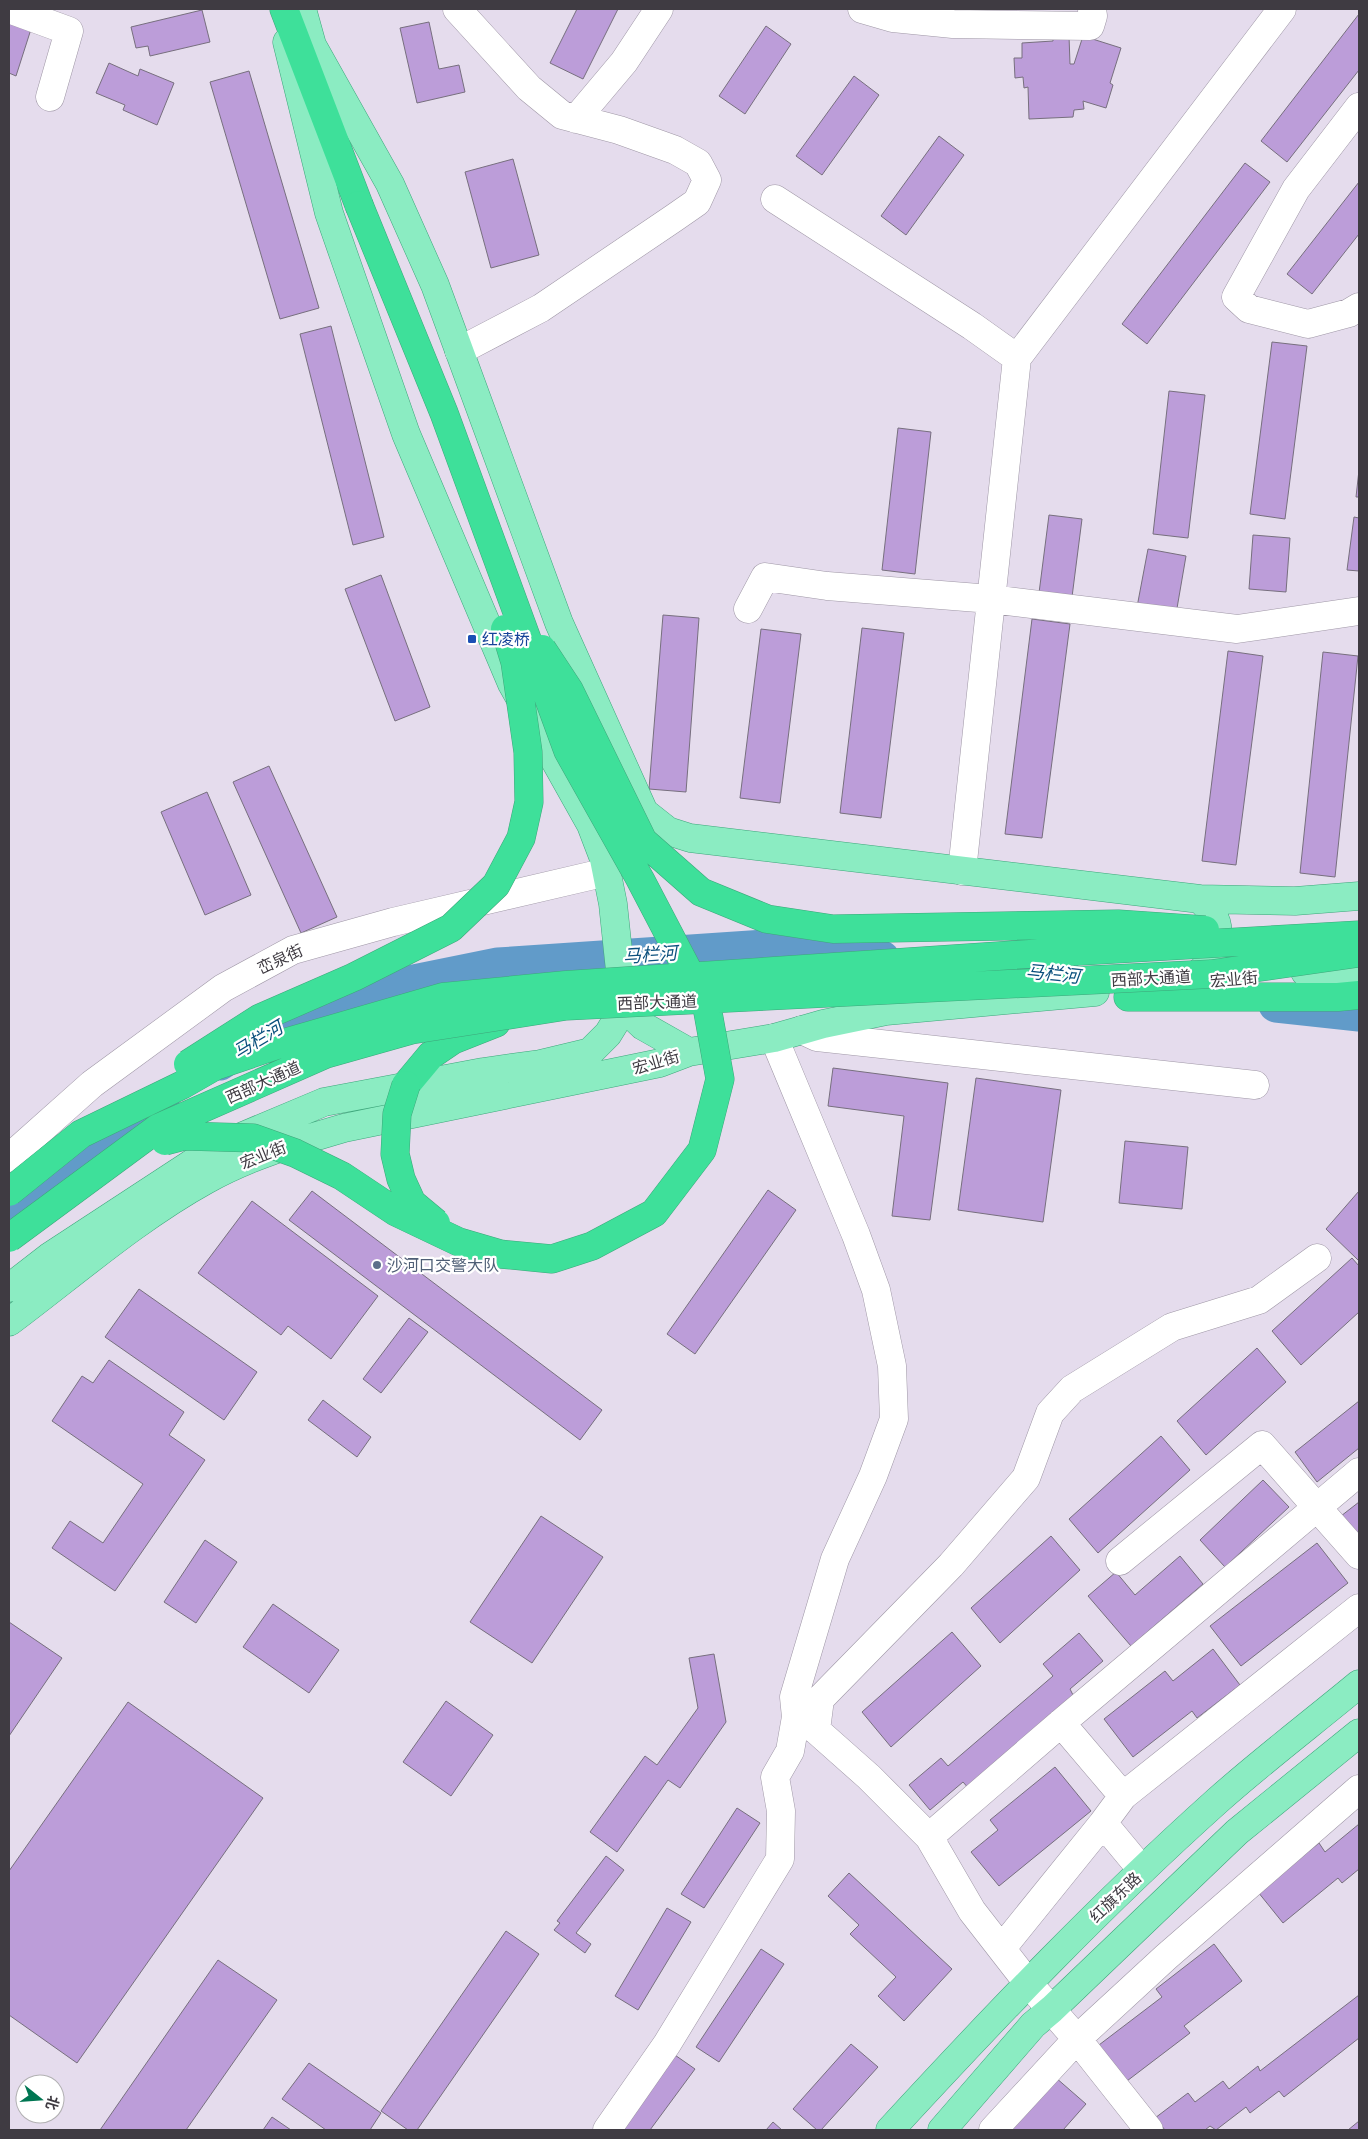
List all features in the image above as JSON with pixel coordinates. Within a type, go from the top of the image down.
[{"type":"highway","points":[[111,1163],[165,1141],[184,1136],[253,1138],[295,1153],[342,1176],[396,1212],[459,1242],[500,1254],[552,1259],[592,1246],[654,1213],[702,1150],[720,1079],[707,1007],[640,879],[568,751],[444,413],[359,205],[284,9]]},
{"type":"highway","points":[[312,45],[359,205]]},
{"type":"highway","points":[[81,1134],[260,1018],[354,977],[451,928],[496,886],[521,838],[529,802],[528,752],[515,662],[444,413]]},
{"type":"highway","points":[[518,615],[569,690],[643,841],[701,892],[767,920],[833,929],[1118,924],[1321,938]]},
{"type":"highway","name":"西部大通道","points":[[9,1192],[81,1134],[182,1085],[215,1066],[277,1045],[443,997],[566,985],[1359,935]]},
{"type":"highway","name":"西部大通道","points":[[9,1238],[158,1128],[326,1054],[411,1030],[566,1006],[1211,974],[1359,953]]},
{"type":"highway","points":[[957,988],[1108,997],[1338,998],[1359,995]]},
{"type":"highway","points":[[459,1242],[412,1203],[401,1179],[395,1154],[395,1144],[397,1114],[406,1085],[431,1055],[452,1040],[510,1017],[543,1009]]},
{"type":"main road","points":[[279,9],[329,213],[406,434],[512,684],[591,825],[607,872],[613,904],[624,1008],[643,1026],[689,1052]]},
{"type":"main road","points":[[302,9],[312,45],[390,184],[435,285],[559,623],[644,812],[668,831],[690,838],[1200,899],[1295,901],[1359,896]]},
{"type":"main road","points":[[607,872],[641,856],[690,838]]},
{"type":"main road","points":[[1182,984],[1206,967],[1218,938],[1217,923],[1211,911],[1200,899]]},
{"type":"main road","name":"宏业街","points":[[9,1322],[154,1212],[206,1180],[253,1157],[344,1128],[660,1063],[689,1052],[774,1038],[813,1027],[886,1011],[1359,969]]},
{"type":"main road","name":"宏业街","points":[[9,1288],[49,1257],[217,1147],[324,1102],[483,1072],[540,1064],[590,1052],[608,1034],[624,1008]]},
{"type":"main road","name":"红旗东路","points":[[890,2130],[1028,1983],[1142,1870],[1218,1800],[1359,1684]]},
{"type":"main road","points":[[942,2130],[1033,2025],[1237,1832],[1359,1733]]},
{"type":"street","points":[[9,9],[69,31],[50,97]]},
{"type":"street","points":[[457,9],[529,88],[562,115],[619,130],[675,150],[698,162],[707,180],[697,202],[542,308],[460,351]]},
{"type":"street","points":[[576,119],[624,62],[659,9]]},
{"type":"street","points":[[862,9],[893,18],[953,24],[1054,27],[1090,26],[1093,16],[1092,9]]},
{"type":"street","points":[[962,871],[1017,358],[1282,9]]},
{"type":"street","points":[[1359,107],[1296,188],[1236,296],[1249,309],[1308,324],[1349,313],[1359,307]]},
{"type":"street","points":[[775,199],[972,326],[1017,358]]},
{"type":"street","points":[[748,609],[765,577],[827,586],[991,599],[1237,629],[1359,611]]},
{"type":"street","name":"峦泉街","points":[[9,1158],[92,1084],[215,994],[293,950],[392,922],[607,872]]},
{"type":"street","points":[[813,1027],[817,1038],[1254,1085]]},
{"type":"street","points":[[774,1038],[856,1235],[876,1290],[892,1366],[894,1419],[873,1476],[835,1559],[794,1697],[806,1723],[869,1777],[929,1838],[972,1911],[1028,1983],[1077,2039],[1148,2130]]},
{"type":"street","points":[[607,2130],[668,2044],[780,1859],[781,1811],[775,1778],[820,1699],[951,1565],[1026,1478],[1050,1412],[1072,1390],[1172,1328],[1259,1300],[1317,1258]]},
{"type":"street","points":[[1120,1561],[1262,1445],[1359,1555]]},
{"type":"street","points":[[929,1838],[1061,1723],[1316,1506],[1359,1472]]},
{"type":"street","points":[[1002,1948],[1123,1796],[1359,1608]]},
{"type":"street","points":[[1061,1723],[1123,1796]]},
{"type":"street","points":[[993,2130],[1077,2039],[1166,1957],[1359,1789]]},
{"type":"street","points":[[1103,1822],[1142,1870]]},
{"type":"building","points":[[577,9],[618,9],[583,79],[550,63]]},
{"type":"building","points":[[202,10],[210,42],[150,56],[148,46],[136,48],[131,27]]},
{"type":"building","points":[[1359,14],[1359,70],[1287,162],[1261,141]]},
{"type":"building","points":[[9,18],[32,26],[16,76],[9,73]]},
{"type":"building","points":[[429,22],[439,69],[459,65],[465,92],[417,103],[400,28]]},
{"type":"building","points":[[766,26],[791,44],[745,114],[719,96]]},
{"type":"building","points":[[1069,36],[1070,64],[1074,64],[1083,36],[1121,48],[1110,83],[1113,85],[1106,108],[1083,101],[1084,109],[1074,110],[1073,117],[1029,119],[1028,87],[1024,88],[1023,77],[1015,78],[1014,58],[1022,58],[1022,43],[1053,41],[1053,37]]},
{"type":"building","points":[[109,63],[138,76],[140,69],[174,83],[157,125],[123,110],[125,105],[96,93]]},
{"type":"building","points":[[249,71],[319,308],[280,319],[210,82]]},
{"type":"building","points":[[854,76],[879,95],[822,175],[796,156]]},
{"type":"building","points":[[939,136],[964,155],[906,235],[881,216]]},
{"type":"building","points":[[513,159],[539,255],[491,268],[465,172]]},
{"type":"building","points":[[1245,163],[1270,182],[1147,344],[1122,324]]},
{"type":"building","points":[[1359,182],[1359,234],[1312,294],[1287,274]]},
{"type":"building","points":[[331,326],[384,537],[353,545],[300,334]]},
{"type":"building","points":[[1272,342],[1307,346],[1285,519],[1250,514]]},
{"type":"building","points":[[1169,391],[1205,395],[1188,538],[1153,534]]},
{"type":"building","points":[[898,428],[931,432],[915,574],[882,570]]},
{"type":"building","points":[[1359,470],[1359,497],[1356,497]]},
{"type":"building","points":[[1049,515],[1082,519],[1072,597],[1039,593]]},
{"type":"building","points":[[1354,517],[1359,518],[1359,571],[1347,570]]},
{"type":"building","points":[[1253,535],[1290,538],[1286,592],[1249,589]]},
{"type":"building","points":[[1148,549],[1186,556],[1176,614],[1137,607]]},
{"type":"building","points":[[381,575],[430,707],[395,721],[345,589]]},
{"type":"building","points":[[663,615],[699,618],[686,792],[649,789]]},
{"type":"building","points":[[1032,619],[1070,624],[1042,838],[1005,834]]},
{"type":"building","points":[[862,628],[904,633],[881,818],[840,813]]},
{"type":"building","points":[[761,629],[801,634],[780,803],[740,798]]},
{"type":"building","points":[[1228,651],[1263,656],[1236,865],[1202,861]]},
{"type":"building","points":[[1323,652],[1358,656],[1335,877],[1300,873]]},
{"type":"building","points":[[269,766],[337,917],[301,933],[233,782]]},
{"type":"building","points":[[207,792],[251,895],[205,915],[161,812]]},
{"type":"building","points":[[833,1068],[948,1083],[930,1220],[892,1216],[904,1116],[828,1106]]},
{"type":"building","points":[[976,1078],[1061,1090],[1043,1222],[958,1210]]},
{"type":"building","points":[[1125,1141],[1188,1147],[1182,1209],[1119,1203]]},
{"type":"building","points":[[768,1190],[796,1210],[695,1354],[667,1334]]},
{"type":"building","points":[[312,1191],[602,1410],[580,1440],[289,1220]]},
{"type":"building","points":[[1359,1191],[1359,1259],[1358,1260],[1326,1229]]},
{"type":"building","points":[[252,1201],[378,1296],[331,1359],[288,1326],[281,1335],[198,1273]]},
{"type":"building","points":[[1352,1258],[1359,1266],[1359,1312],[1301,1365],[1272,1331]]},
{"type":"building","points":[[139,1289],[257,1372],[224,1420],[105,1337]]},
{"type":"building","points":[[409,1318],[428,1332],[381,1393],[363,1379]]},
{"type":"building","points":[[1257,1348],[1286,1382],[1206,1455],[1177,1421]]},
{"type":"building","points":[[109,1360],[184,1412],[169,1435],[205,1460],[115,1591],[52,1548],[70,1521],[103,1543],[143,1484],[52,1421],[82,1376],[93,1383]]},
{"type":"building","points":[[323,1400],[371,1437],[357,1457],[308,1420]]},
{"type":"building","points":[[1359,1401],[1359,1448],[1317,1482],[1295,1452]]},
{"type":"building","points":[[1161,1436],[1190,1470],[1098,1553],[1069,1519]]},
{"type":"building","points":[[1263,1480],[1289,1507],[1225,1567],[1200,1540]]},
{"type":"building","points":[[1359,1502],[1359,1539],[1341,1516]]},
{"type":"building","points":[[541,1516],[603,1557],[532,1663],[470,1622]]},
{"type":"building","points":[[1051,1536],[1080,1570],[1000,1643],[971,1608]]},
{"type":"building","points":[[205,1540],[237,1562],[196,1623],[164,1602]]},
{"type":"building","points":[[1317,1543],[1348,1583],[1241,1666],[1210,1626]]},
{"type":"building","points":[[1180,1556],[1203,1584],[1131,1646],[1088,1596],[1116,1572],[1135,1595]]},
{"type":"building","points":[[273,1604],[339,1650],[309,1693],[243,1647]]},
{"type":"building","points":[[9,1622],[62,1658],[9,1736]]},
{"type":"building","points":[[952,1632],[981,1666],[891,1747],[862,1712]]},
{"type":"building","points":[[1079,1633],[1103,1661],[1070,1689],[1075,1699],[970,1790],[963,1782],[930,1810],[909,1785],[941,1758],[948,1766],[1053,1676],[1043,1664]]},
{"type":"building","points":[[1213,1649],[1240,1685],[1197,1718],[1192,1711],[1133,1757],[1104,1719],[1165,1671],[1173,1681]]},
{"type":"building","points":[[714,1654],[726,1722],[680,1788],[668,1780],[617,1852],[590,1832],[645,1756],[657,1765],[698,1708],[689,1658]]},
{"type":"building","points":[[446,1701],[493,1735],[451,1796],[403,1762]]},
{"type":"building","points":[[128,1702],[263,1798],[77,2063],[9,2015],[9,1871]]},
{"type":"building","points":[[1055,1767],[1091,1811],[999,1886],[971,1852],[998,1830],[990,1820]]},
{"type":"building","points":[[737,1808],[760,1823],[704,1908],[681,1894]]},
{"type":"building","points":[[1359,1824],[1359,1869],[1342,1883],[1338,1878],[1283,1923],[1258,1892],[1319,1843],[1325,1852]]},
{"type":"building","points":[[606,1856],[624,1870],[576,1933],[591,1944],[585,1953],[554,1930],[560,1923],[557,1921]]},
{"type":"building","points":[[849,1873],[952,1969],[904,2021],[878,1996],[896,1977],[850,1934],[859,1925],[828,1896]]},
{"type":"building","points":[[667,1908],[691,1922],[638,2010],[615,1996]]},
{"type":"building","points":[[506,1931],[539,1954],[417,2130],[408,2130],[381,2111]]},
{"type":"building","points":[[1214,1944],[1242,1981],[1184,2026],[1190,2033],[1123,2084],[1095,2048],[1162,1997],[1156,1989]]},
{"type":"building","points":[[761,1949],[784,1964],[719,2062],[696,2047]]},
{"type":"building","points":[[218,1960],[277,2000],[186,2130],[100,2130]]},
{"type":"building","points":[[1359,1995],[1359,2038],[1284,2097],[1279,2091],[1250,2113],[1246,2107],[1216,2130],[1210,2126],[1205,2130],[1165,2130],[1155,2118],[1188,2093],[1195,2102],[1223,2081],[1229,2089],[1258,2066],[1260,2071]]},
{"type":"building","points":[[851,2044],[878,2067],[821,2130],[817,2130],[793,2109]]},
{"type":"building","points":[[672,2053],[695,2069],[650,2130],[616,2130]]},
{"type":"building","points":[[309,2063],[381,2113],[370,2130],[326,2130],[282,2099]]},
{"type":"building","points":[[1055,2077],[1086,2104],[1063,2130],[1008,2130]]},
{"type":"building","points":[[272,2117],[291,2130],[263,2130]]},
{"type":"building","points":[[1359,2121],[1359,2130],[1348,2130]]},
{"type":"building","points":[[773,2122],[782,2130],[766,2130]]},
{"type":"waterway","name":"马栏河","points":[[220,1063],[270,1029],[355,994],[498,965],[766,947],[882,958]]},
{"type":"waterway","name":"马栏河","points":[[961,965],[1063,974]]},
{"type":"waterway","name":"马栏河","points":[[1276,1005],[1359,1014]]},
{"type":"waterway","name":"马栏河","points":[[9,1221],[124,1128],[162,1102]]},
{"type":"place","name":"红凌桥","points":[[472,639]]},
{"type":"place","name":"沙河口交警大队","points":[[377,1265]]}]
